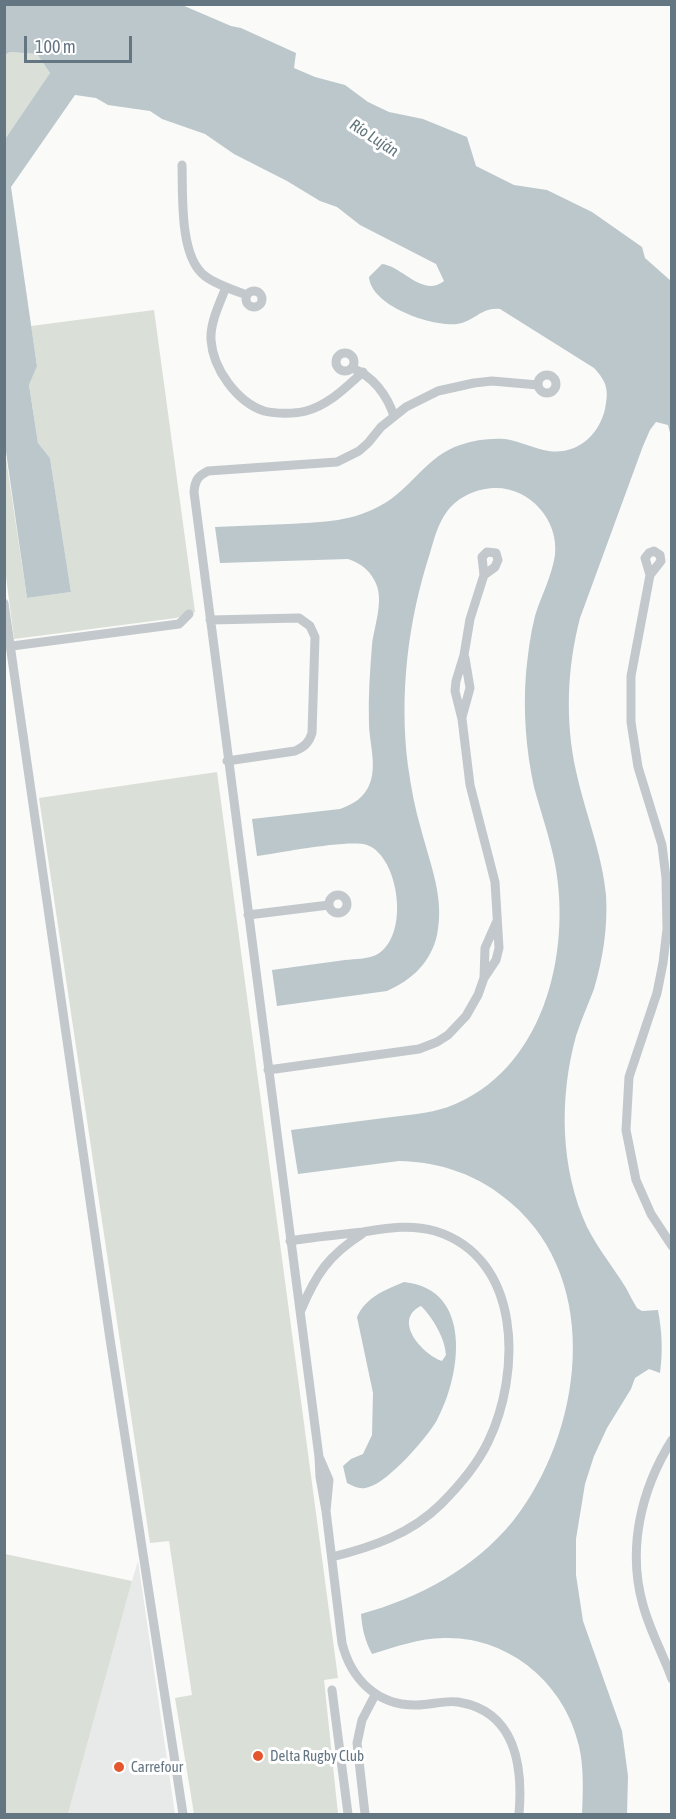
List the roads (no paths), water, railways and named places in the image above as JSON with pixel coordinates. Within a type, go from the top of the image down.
[{"type":"street","points":[[182,165],[186,239],[196,268],[205,276],[247,295]]},
{"type":"street","points":[[226,287],[213,322],[211,340],[220,371],[231,386],[248,402],[265,411],[306,411],[329,401],[363,372]]},
{"type":"street","points":[[352,368],[363,372],[389,402],[394,416]]},
{"type":"street","points":[[519,1815],[520,1782],[517,1756],[504,1730],[489,1714],[457,1702],[414,1705],[391,1701],[375,1695],[357,1677],[345,1654],[326,1510],[329,1480],[319,1457],[227,761],[194,483],[198,476],[208,471],[337,462],[368,444],[381,426],[394,416],[422,398],[454,386],[492,381],[538,385]]},
{"type":"street","points":[[484,575],[470,619],[455,691],[462,719],[470,785],[495,882],[498,954],[492,968],[484,978]]},
{"type":"street","points":[[650,575],[631,676],[631,722],[636,760],[662,845],[668,929],[657,993],[629,1077],[626,1130],[636,1180],[651,1214],[672,1246]]},
{"type":"street","points":[[4,603],[110,1339],[183,1815]]},
{"type":"street","points":[[12,646],[179,624],[189,614]]},
{"type":"street","points":[[210,620],[299,618],[310,626],[315,637],[312,733],[308,741],[295,751],[227,761]]},
{"type":"street","points":[[462,719],[470,688],[464,655]]},
{"type":"street","points":[[248,915],[329,905]]},
{"type":"street","points":[[268,1070],[408,1051],[429,1046],[448,1035],[466,1016],[478,995],[484,978],[485,948],[497,922]]},
{"type":"street","points":[[290,1241],[393,1227],[422,1228],[446,1235],[472,1251],[490,1273],[504,1306],[508,1334],[508,1370],[501,1408],[487,1444],[466,1476],[440,1505],[397,1535],[362,1549],[332,1557]]},
{"type":"street","points":[[300,1313],[324,1264],[365,1231]]},
{"type":"street","points":[[672,1440],[657,1466],[645,1498],[639,1525],[637,1572],[642,1605],[672,1679]]},
{"type":"street","points":[[332,1690],[348,1815]]},
{"type":"street","points":[[365,1815],[357,1743],[362,1720],[375,1695]]},
{"type":"water","name":"Río Luján","points":[[4,5],[182,5],[241,28],[296,53],[294,68],[315,77],[345,85],[368,102],[389,112],[423,119],[467,137],[476,166],[514,185],[547,190],[592,212],[642,247],[645,258],[671,281],[671,437],[668,425],[656,422],[643,446],[580,618],[572,656],[569,694],[572,752],[601,863],[606,907],[600,966],[570,1060],[565,1108],[567,1157],[578,1204],[587,1227],[637,1308],[642,1311],[658,1310],[662,1341],[660,1373],[649,1369],[635,1378],[594,1456],[585,1484],[576,1539],[576,1575],[583,1621],[622,1731],[628,1776],[627,1814],[582,1814],[582,1763],[572,1723],[561,1702],[530,1668],[490,1645],[468,1639],[426,1640],[372,1654],[361,1619],[361,1614],[404,1599],[444,1580],[481,1554],[513,1521],[537,1486],[555,1446],[567,1403],[573,1359],[571,1315],[560,1274],[541,1236],[511,1203],[473,1178],[444,1167],[399,1161],[298,1174],[291,1130],[417,1114],[448,1107],[481,1090],[507,1067],[528,1038],[544,1006],[554,971],[559,935],[559,899],[553,854],[531,773],[525,702],[528,652],[532,630],[555,555],[552,530],[540,508],[520,494],[508,489],[496,488],[475,492],[456,502],[443,517],[422,579],[407,658],[405,739],[417,814],[438,894],[439,921],[430,954],[412,976],[387,991],[277,1006],[272,970],[373,956],[387,946],[394,932],[397,897],[387,864],[378,852],[367,845],[345,844],[257,856],[252,819],[340,809],[358,799],[368,788],[373,769],[369,723],[370,674],[379,593],[369,572],[348,559],[220,563],[215,527],[326,521],[362,514],[395,496],[438,456],[471,442],[505,439],[549,451],[569,450],[585,441],[598,427],[605,409],[606,387],[594,368],[500,309],[488,310],[463,323],[446,324],[419,318],[391,305],[372,287],[369,277],[382,264],[428,286],[444,281],[436,264],[360,225],[337,207],[320,201],[234,154],[205,134],[162,119],[150,111],[108,105],[96,98],[75,95],[11,187],[37,366],[29,385],[38,443],[50,458],[71,592],[27,598],[5,445],[4,141],[50,73],[37,54],[10,52],[5,55]]},
{"type":"water","points":[[404,1282],[426,1288],[442,1300],[452,1317],[456,1337],[456,1359],[452,1381],[437,1420],[416,1448],[377,1483],[369,1487],[355,1487],[347,1483],[343,1466],[351,1459],[363,1454],[372,1435],[373,1393],[357,1317],[371,1299]],"holes":[[[421,1306],[434,1322],[443,1342],[446,1355],[442,1361],[419,1344],[410,1328],[409,1320],[413,1312]]]},
{"type":"place","name":"Delta Rugby Club","points":[[258,1756]]},
{"type":"place","name":"Carrefour","points":[[119,1767]]}]
